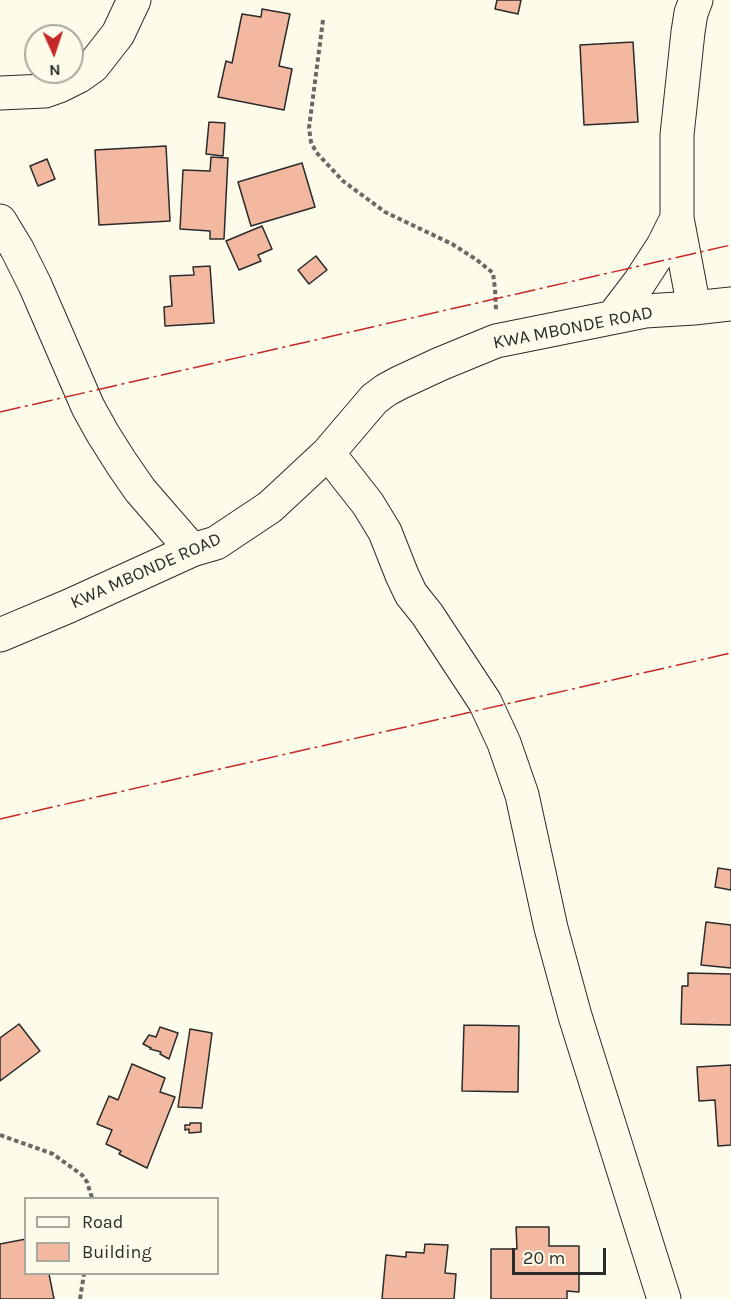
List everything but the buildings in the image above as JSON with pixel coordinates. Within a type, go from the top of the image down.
[{"type":"street","points":[[0,93],[45,90],[79,76],[93,66],[118,34],[134,0]]},
{"type":"street","points":[[694,309],[678,218],[677,135],[688,32],[696,0]]},
{"type":"street","points":[[614,317],[663,246],[678,218]]},
{"type":"street","points":[[0,221],[26,267],[88,407],[103,434],[140,490],[192,550]]},
{"type":"street","name":"KWA MBONDE ROAD","points":[[0,635],[192,550],[216,543],[270,507],[328,453],[374,399],[386,390],[440,364],[496,341],[645,311],[694,309],[731,304]]},
{"type":"street","points":[[328,453],[368,504],[385,532],[411,594],[427,614],[485,702],[504,743],[522,795],[551,928],[575,1016],[664,1299]]},
{"type":"path","points":[[323,20],[309,128],[311,142],[316,152],[343,181],[385,212],[452,244],[492,273],[495,289],[496,341]]},
{"type":"path","points":[[0,1135],[53,1154],[82,1174],[92,1197]]},
{"type":"path","points":[[80,1299],[84,1275]]},
{"type":"power","points":[[0,412],[731,245]]},
{"type":"power","points":[[0,819],[731,653]]}]
